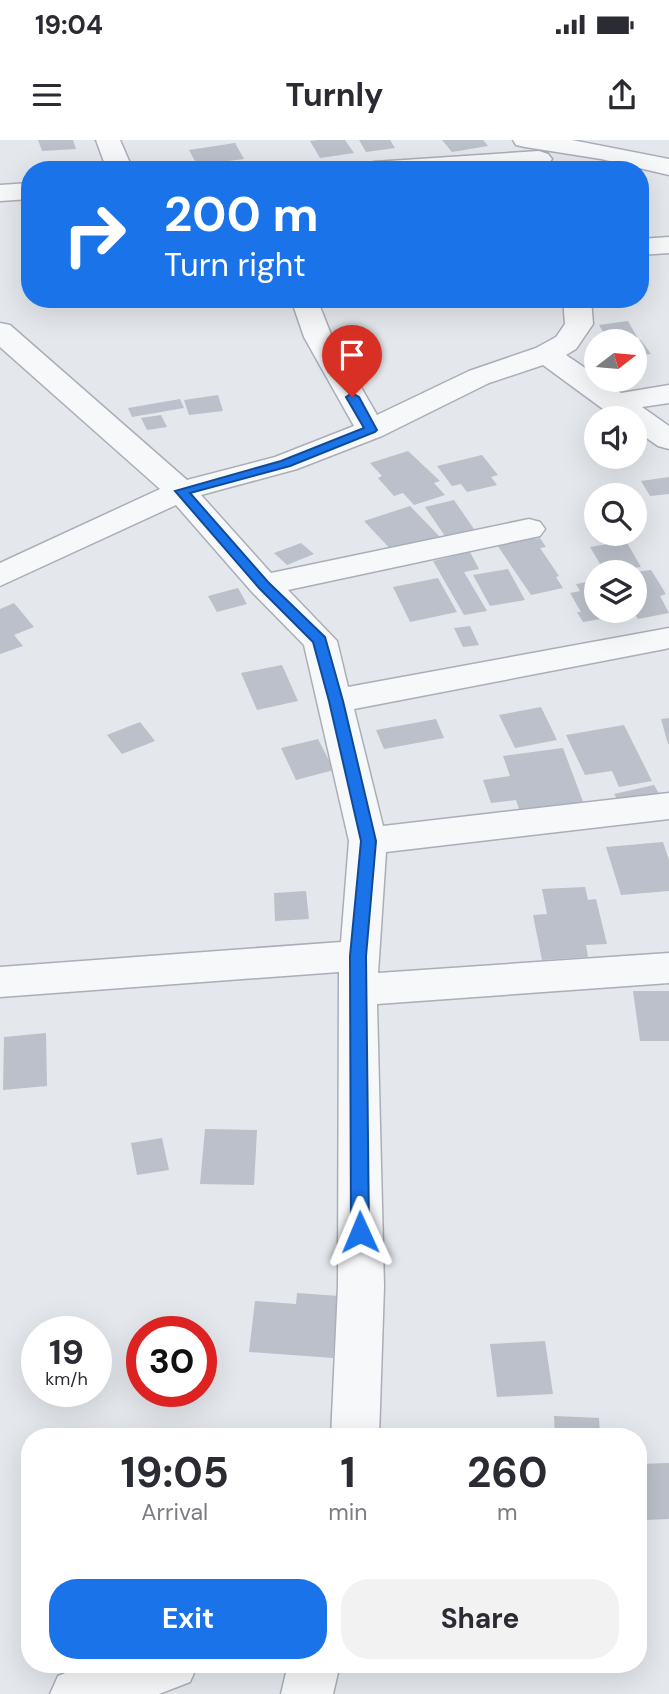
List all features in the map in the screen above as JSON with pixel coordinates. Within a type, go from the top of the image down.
[{"type":"street","points":[[108,140],[116,161]]},
{"type":"street","points":[[454,161],[543,151],[622,161]]},
{"type":"street","points":[[649,164],[669,167]]},
{"type":"street","points":[[0,193],[21,192]]},
{"type":"street","points":[[649,246],[669,245]]},
{"type":"street","points":[[307,308],[318,337],[371,430]]},
{"type":"street","points":[[0,576],[181,491],[286,463],[371,430],[479,377],[546,354],[565,343],[579,324],[578,308]]},
{"type":"street","points":[[8,348],[181,491],[264,585],[320,641],[368,841],[357,973],[361,1286],[355,1428]]},
{"type":"street","points":[[546,354],[669,440]]},
{"type":"street","points":[[613,403],[669,394]]},
{"type":"street","points":[[264,585],[529,529]]},
{"type":"street","points":[[336,701],[665,638]]},
{"type":"street","points":[[368,841],[669,806]]},
{"type":"street","points":[[0,982],[669,968]]},
{"type":"street","points":[[76,1694],[143,1673]]},
{"type":"street","points":[[307,1694],[312,1673]]},
{"type":"building","points":[[38,140],[73,140],[76,149],[42,151]]},
{"type":"building","points":[[345,140],[354,153],[320,158],[310,141]]},
{"type":"building","points":[[359,140],[390,140],[395,148],[366,152]]},
{"type":"building","points":[[442,140],[483,140],[488,146],[452,152]]},
{"type":"building","points":[[235,143],[244,159],[195,161],[189,150]]},
{"type":"building","points":[[628,321],[632,329],[601,329],[599,325]]},
{"type":"building","points":[[218,395],[223,411],[189,415],[184,400]]},
{"type":"building","points":[[180,399],[184,408],[132,417],[128,408]]},
{"type":"building","points":[[161,415],[167,427],[147,430],[141,418]]},
{"type":"building","points":[[408,451],[440,481],[434,483],[445,495],[414,505],[403,493],[394,496],[378,478],[382,476],[370,463]]},
{"type":"building","points":[[482,455],[498,475],[491,477],[497,485],[467,492],[461,484],[452,486],[437,466]]},
{"type":"building","points":[[669,477],[669,494],[650,496],[647,483],[641,481]]},
{"type":"building","points":[[454,500],[476,532],[447,539],[425,507]]},
{"type":"building","points":[[410,506],[441,538],[395,554],[364,521]]},
{"type":"building","points":[[531,534],[535,539],[540,538],[546,547],[540,548],[559,576],[556,577],[563,588],[531,595],[495,542]]},
{"type":"building","points":[[301,543],[314,554],[287,565],[274,553]]},
{"type":"building","points":[[629,546],[637,560],[598,560],[590,547]]},
{"type":"building","points":[[470,552],[479,569],[464,572],[487,611],[464,615],[433,561]]},
{"type":"building","points":[[508,569],[525,600],[490,606],[473,575]]},
{"type":"building","points":[[647,570],[651,570],[666,594],[660,596],[669,613],[647,617]]},
{"type":"building","points":[[438,578],[457,612],[410,622],[393,587]]},
{"type":"building","points":[[584,582],[584,622],[570,593],[580,591],[576,584]]},
{"type":"building","points":[[238,588],[247,604],[217,612],[208,596]]},
{"type":"building","points":[[14,603],[34,627],[14,635],[23,646],[0,654],[0,609]]},
{"type":"building","points":[[470,626],[479,645],[463,647],[454,628]]},
{"type":"building","points":[[282,665],[298,701],[257,710],[241,673]]},
{"type":"building","points":[[541,707],[557,740],[515,748],[499,715]]},
{"type":"building","points":[[669,718],[669,744],[668,744],[661,719]]},
{"type":"building","points":[[436,719],[444,738],[384,749],[376,730]]},
{"type":"building","points":[[140,722],[155,741],[122,754],[107,735]]},
{"type":"building","points":[[624,725],[652,781],[619,787],[612,771],[585,775],[566,735]]},
{"type":"building","points":[[318,739],[334,770],[296,780],[281,748]]},
{"type":"building","points":[[563,748],[585,807],[521,815],[516,800],[491,803],[483,780],[510,776],[503,756]]},
{"type":"building","points":[[654,785],[663,800],[623,809],[614,794]]},
{"type":"building","points":[[663,842],[669,860],[669,891],[621,895],[606,847]]},
{"type":"building","points":[[585,887],[588,900],[596,899],[607,944],[586,945],[588,957],[542,960],[533,915],[547,914],[542,889]]},
{"type":"building","points":[[306,891],[309,919],[275,921],[274,893]]},
{"type":"building","points":[[633,991],[669,991],[669,1041],[640,1041]]},
{"type":"building","points":[[46,1033],[47,1086],[3,1090],[4,1037]]},
{"type":"building","points":[[205,1129],[257,1130],[254,1185],[200,1184]]},
{"type":"building","points":[[162,1138],[169,1170],[137,1175],[131,1143]]},
{"type":"building","points":[[297,1293],[339,1296],[333,1358],[249,1352],[255,1301],[296,1304]]},
{"type":"building","points":[[545,1341],[553,1394],[497,1397],[490,1344]]},
{"type":"building","points":[[554,1416],[599,1418],[600,1428],[555,1428]]},
{"type":"building","points":[[669,1463],[669,1519],[647,1520],[647,1464]]},
{"type":"route","points":[[352,397],[371,430],[286,463],[181,491],[264,585],[320,641],[336,701],[368,841],[358,956],[356,1042],[360,1232]]}]
